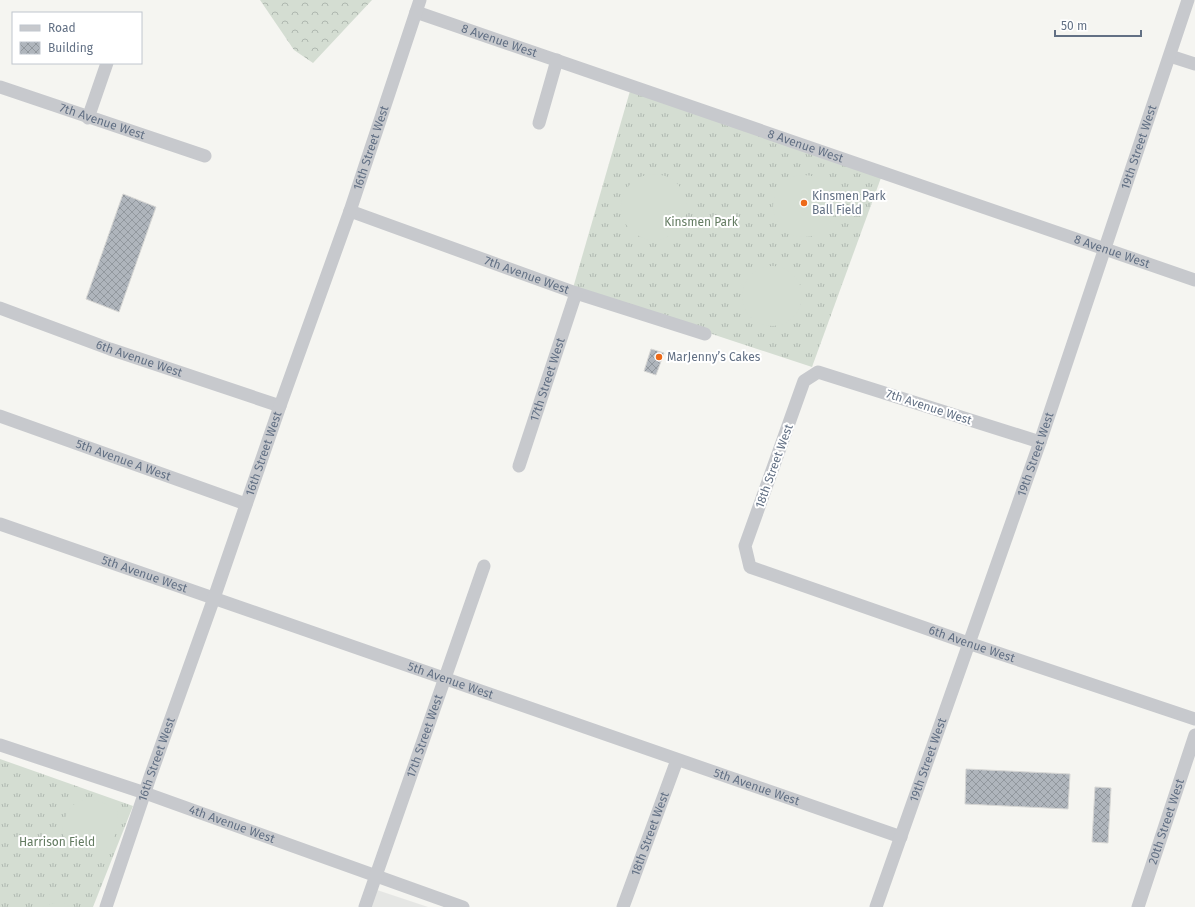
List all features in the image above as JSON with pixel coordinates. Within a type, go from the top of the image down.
[{"type":"street","name":"19th Street West","points":[[876,907],[1040,442],[1188,0]]},
{"type":"street","name":"8 Avenue West","points":[[418,6],[557,60],[1195,280]]},
{"type":"street","name":"16th Street West","points":[[106,907],[280,406],[350,211],[418,6]]},
{"type":"street","points":[[1170,56],[1195,64]]},
{"type":"street","points":[[539,124],[557,60]]},
{"type":"street","points":[[88,118],[107,64]]},
{"type":"street","name":"7th Avenue West","points":[[0,87],[88,118],[205,156]]},
{"type":"street","name":"7th Avenue West","points":[[350,211],[576,293],[705,334]]},
{"type":"street","name":"17th Street West","points":[[519,466],[576,293]]},
{"type":"street","name":"6th Avenue West","points":[[0,308],[110,349],[280,406]]},
{"type":"street","name":"7th Avenue West","points":[[818,372],[1040,442]]},
{"type":"street","name":"18th Street West","points":[[750,567],[745,546],[804,381],[818,372]]},
{"type":"street","name":"5th Avenue A West","points":[[0,416],[246,504]]},
{"type":"street","name":"5th Avenue West","points":[[0,524],[901,837]]},
{"type":"street","name":"17th Street West","points":[[365,907],[484,566]]},
{"type":"street","name":"6th Avenue West","points":[[750,567],[968,643],[1195,719]]},
{"type":"street","name":"20th Street West","points":[[1138,907],[1195,736]]},
{"type":"street","name":"4th Avenue West","points":[[0,745],[145,793],[463,907]]},
{"type":"street","name":"18th Street West","points":[[623,907],[677,760]]},
{"type":"shaded area","points":[[377,890],[428,907],[371,907]]},
{"type":"green space","points":[[260,0],[372,0],[313,63],[294,50]]},
{"type":"green space","name":"Kinsmen Park","points":[[630,91],[882,175],[812,367],[573,288]]},
{"type":"green space","points":[[654,174],[666,177],[677,184],[684,195],[687,207],[684,219],[677,230],[666,237],[654,240],[642,237],[631,230],[624,219],[621,207],[624,195],[631,184],[642,177]]},
{"type":"green space","name":"Kinsmen Park Ball Field","points":[[804,175],[816,178],[826,184],[832,194],[835,206],[832,218],[826,228],[816,234],[804,237],[792,234],[782,228],[776,218],[773,206],[776,194],[782,184],[792,178]]},
{"type":"green space","points":[[766,266],[778,266],[789,271],[797,279],[802,290],[800,308],[789,321],[778,326],[766,326],[755,321],[747,313],[742,302],[742,290],[747,279],[755,271]]},
{"type":"green space","name":"Harrison Field","points":[[0,759],[133,806],[93,907],[0,907]]},
{"type":"green space","points":[[89,799],[101,802],[117,809],[115,836],[107,848],[98,852],[88,852],[78,849],[70,844],[64,836],[63,827],[66,816],[72,806],[78,802]]},
{"type":"green space","points":[[53,903],[66,904],[71,907],[42,907]]},
{"type":"building","points":[[123,194],[156,207],[119,312],[86,299]]},
{"type":"building","points":[[651,349],[664,353],[656,375],[644,371]]},
{"type":"building","points":[[966,769],[1070,774],[1068,809],[965,804]]},
{"type":"building","points":[[1095,787],[1111,788],[1108,843],[1092,842]]},
{"type":"place","name":"Kinsmen Park Ball Field","points":[[804,203]]},
{"type":"place","name":"MarJenny’s Cakes","points":[[659,357]]}]
